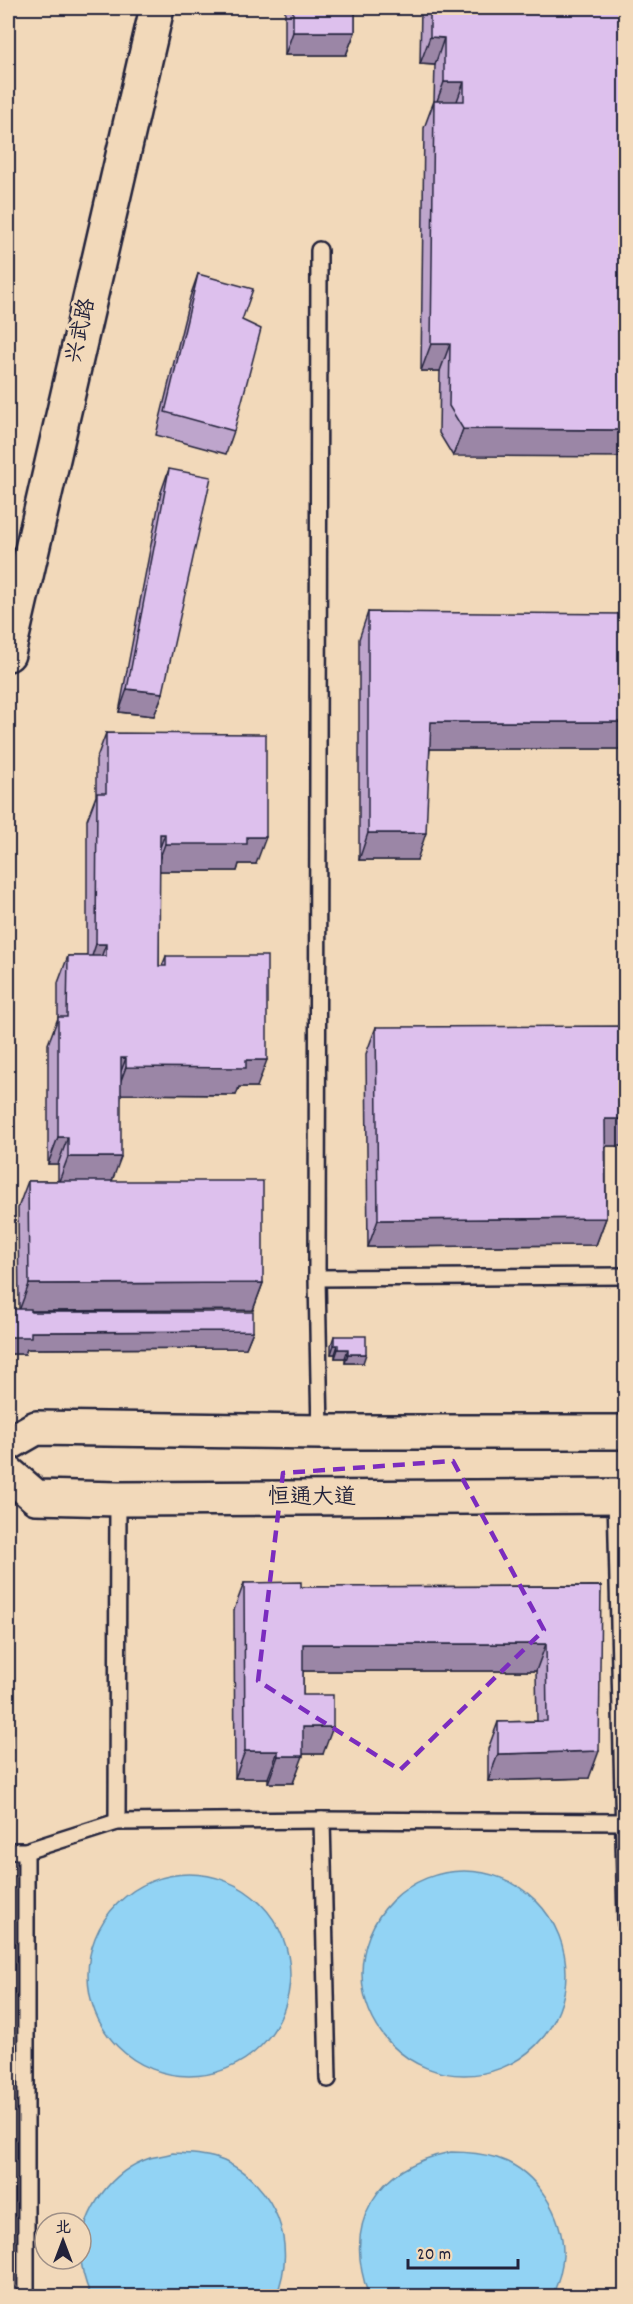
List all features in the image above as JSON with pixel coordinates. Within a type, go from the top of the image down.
[{"type":"main road","name":"兴武路","points":[[8,654],[157,8]]},
{"type":"main road","points":[[8,1444],[36,1428],[320,1432],[626,1432]]},
{"type":"main road","name":"恒通大道","points":[[8,1473],[36,1497],[118,1499],[621,1496]]},
{"type":"lane","points":[[319,250],[317,1278],[320,1432]]},
{"type":"lane","points":[[317,1278],[626,1276]]},
{"type":"lane","points":[[621,1496],[626,1923]]},
{"type":"lane","points":[[117,1822],[118,1499]]},
{"type":"lane","points":[[8,1851],[26,1851],[117,1822],[322,1820],[624,1822]]},
{"type":"lane","points":[[322,1820],[328,2079]]},
{"type":"lane","points":[[26,1851],[26,2296]]},
{"type":"highlighted area","points":[[453,1461],[544,1630],[400,1770],[258,1681],[283,1473]]},
{"type":"water","points":[[464,1871],[484,1873],[503,1879],[536,1901],[558,1934],[564,1953],[566,1973],[564,1993],[558,2012],[536,2045],[503,2067],[484,2073],[464,2075],[444,2073],[425,2067],[392,2045],[370,2012],[364,1993],[362,1973],[364,1953],[370,1934],[392,1901],[425,1879],[444,1873]]},
{"type":"water","points":[[199,1874],[209,1875],[237,1885],[261,1903],[283,1936],[289,1955],[289,1995],[283,2014],[261,2047],[228,2069],[209,2075],[179,2076],[169,2075],[141,2065],[117,2047],[95,2014],[89,1995],[88,1965],[89,1955],[99,1927],[117,1903],[150,1881],[169,1875]]},
{"type":"water","points":[[451,2152],[485,2155],[511,2164],[535,2183],[545,2196],[559,2225],[562,2241],[562,2266],[552,2296],[369,2296],[362,2269],[360,2245],[363,2222],[371,2202],[385,2185],[402,2171],[425,2160]]},
{"type":"water","points":[[173,2153],[218,2159],[242,2172],[257,2185],[278,2218],[283,2237],[282,2276],[276,2296],[91,2296],[82,2271],[93,2271],[91,2211],[102,2194],[123,2172],[150,2158]]},
{"type":"building","points":[[293,8],[355,8],[355,32],[293,32]]},
{"type":"building","points":[[430,8],[626,8],[626,430],[463,429],[449,406],[450,344],[431,344],[434,101],[464,101],[464,82],[444,82],[444,38],[430,37]]},
{"type":"building","points":[[198,274],[253,289],[242,320],[261,329],[234,431],[165,412]]},
{"type":"building","points":[[169,469],[211,477],[163,693],[127,689]]},
{"type":"building","points":[[368,612],[626,614],[626,722],[431,722],[426,833],[368,833]]},
{"type":"building","points":[[106,733],[266,734],[266,837],[247,837],[247,844],[165,844],[165,834],[160,834],[159,966],[166,966],[166,956],[267,956],[267,1060],[246,1060],[246,1068],[126,1067],[126,1058],[121,1058],[121,1157],[68,1157],[68,1137],[58,1137],[58,1017],[67,1017],[68,956],[106,956],[106,944],[96,944],[97,793],[106,793]]},
{"type":"building","points":[[626,1026],[626,1119],[605,1119],[606,1218],[378,1220],[376,1027]]},
{"type":"building","points":[[28,1181],[263,1181],[263,1283],[29,1284]]},
{"type":"building","points":[[8,1309],[31,1309],[31,1312],[253,1312],[253,1331],[31,1332],[31,1337],[8,1337]]},
{"type":"building","points":[[334,1336],[366,1336],[366,1354],[348,1354],[348,1349],[338,1349],[338,1345],[334,1345]]},
{"type":"building","points":[[301,1582],[301,1587],[601,1586],[599,1751],[498,1754],[498,1722],[547,1721],[546,1644],[303,1644],[303,1695],[333,1695],[333,1727],[303,1727],[303,1756],[278,1756],[278,1751],[245,1751],[244,1583]]},
{"type":"building","points":[[8,1712],[13,1712],[12,1763],[8,1764]]}]
